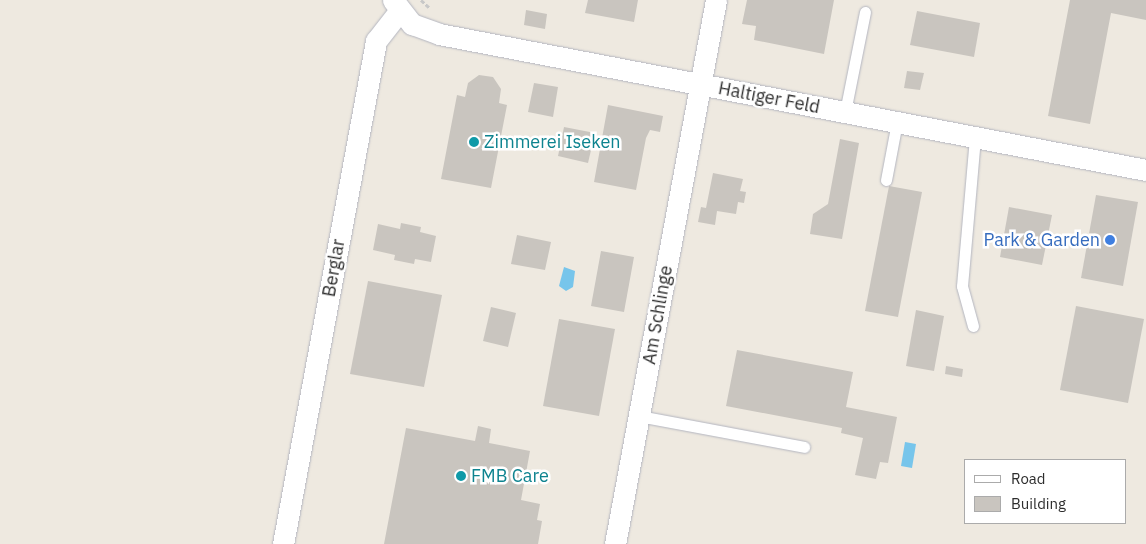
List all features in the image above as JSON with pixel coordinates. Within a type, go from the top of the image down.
[{"type":"street","name":"Am Schlinge","points":[[615,544],[716,0]]},
{"type":"street","name":"Haltiger Feld","points":[[396,6],[412,24],[439,34],[1146,170]]},
{"type":"street","name":"Berglar","points":[[283,544],[376,41],[396,6]]},
{"type":"lane","points":[[845,112],[865,12]]},
{"type":"lane","points":[[886,180],[898,122]]},
{"type":"lane","points":[[973,326],[962,286],[975,137]]},
{"type":"lane","points":[[639,416],[804,447]]},
{"type":"path","points":[[421,0],[432,10]]},
{"type":"water","points":[[564,267],[575,271],[573,287],[566,291],[559,286]]},
{"type":"water","points":[[905,442],[916,444],[912,468],[901,466]]},
{"type":"building","points":[[588,0],[638,0],[634,22],[585,13]]},
{"type":"building","points":[[747,0],[834,0],[824,54],[754,40],[756,26],[742,24]]},
{"type":"building","points":[[1070,0],[1146,0],[1146,20],[1111,13],[1090,124],[1048,116]]},
{"type":"building","points":[[526,10],[547,14],[545,29],[524,25]]},
{"type":"building","points":[[917,11],[980,23],[974,57],[910,45]]},
{"type":"building","points":[[907,71],[924,73],[920,90],[904,88]]},
{"type":"building","name":"Zimmerei Iseken","points":[[479,75],[493,77],[501,89],[499,103],[507,105],[491,188],[441,179],[457,95],[465,97],[468,83]]},
{"type":"building","points":[[534,83],[558,87],[553,117],[528,112]]},
{"type":"building","points":[[608,105],[663,116],[660,132],[650,130],[646,138],[636,190],[594,182]]},
{"type":"building","points":[[564,127],[595,133],[588,163],[558,156]]},
{"type":"building","points":[[840,139],[859,143],[842,239],[810,234],[813,214],[828,204]]},
{"type":"building","points":[[713,173],[743,179],[740,191],[746,192],[744,203],[738,202],[736,214],[717,211],[715,225],[698,222],[701,207],[706,208]]},
{"type":"building","points":[[889,186],[922,192],[898,317],[865,311]]},
{"type":"building","name":"Park & Garden","points":[[1096,195],[1138,202],[1123,286],[1081,278]]},
{"type":"building","points":[[1009,207],[1052,215],[1042,265],[1000,257]]},
{"type":"building","points":[[401,223],[421,227],[420,232],[436,236],[431,262],[415,259],[414,264],[394,260],[395,255],[373,250],[378,224],[400,229]]},
{"type":"building","points":[[517,235],[551,242],[545,270],[511,264]]},
{"type":"building","points":[[601,251],[634,257],[624,312],[591,306]]},
{"type":"building","points":[[368,281],[442,295],[424,387],[350,374]]},
{"type":"building","points":[[1076,306],[1144,319],[1128,403],[1060,390]]},
{"type":"building","points":[[491,307],[516,313],[508,347],[483,341]]},
{"type":"building","points":[[916,310],[944,316],[934,371],[906,366]]},
{"type":"building","points":[[559,319],[615,329],[599,416],[543,406]]},
{"type":"building","points":[[737,350],[853,372],[846,407],[897,417],[888,463],[880,462],[876,479],[855,475],[863,438],[841,433],[842,428],[726,406]]},
{"type":"building","points":[[946,366],[963,369],[962,377],[945,374]]},
{"type":"building","name":"FMB Care","points":[[478,426],[491,429],[489,443],[530,451],[521,500],[540,504],[537,520],[542,521],[538,544],[384,544],[406,428],[475,441]]},
{"type":"place","name":"Zimmerei Iseken","points":[[474,142]]},
{"type":"place","name":"Park & Garden","points":[[1110,240]]},
{"type":"place","name":"FMB Care","points":[[461,476]]}]
